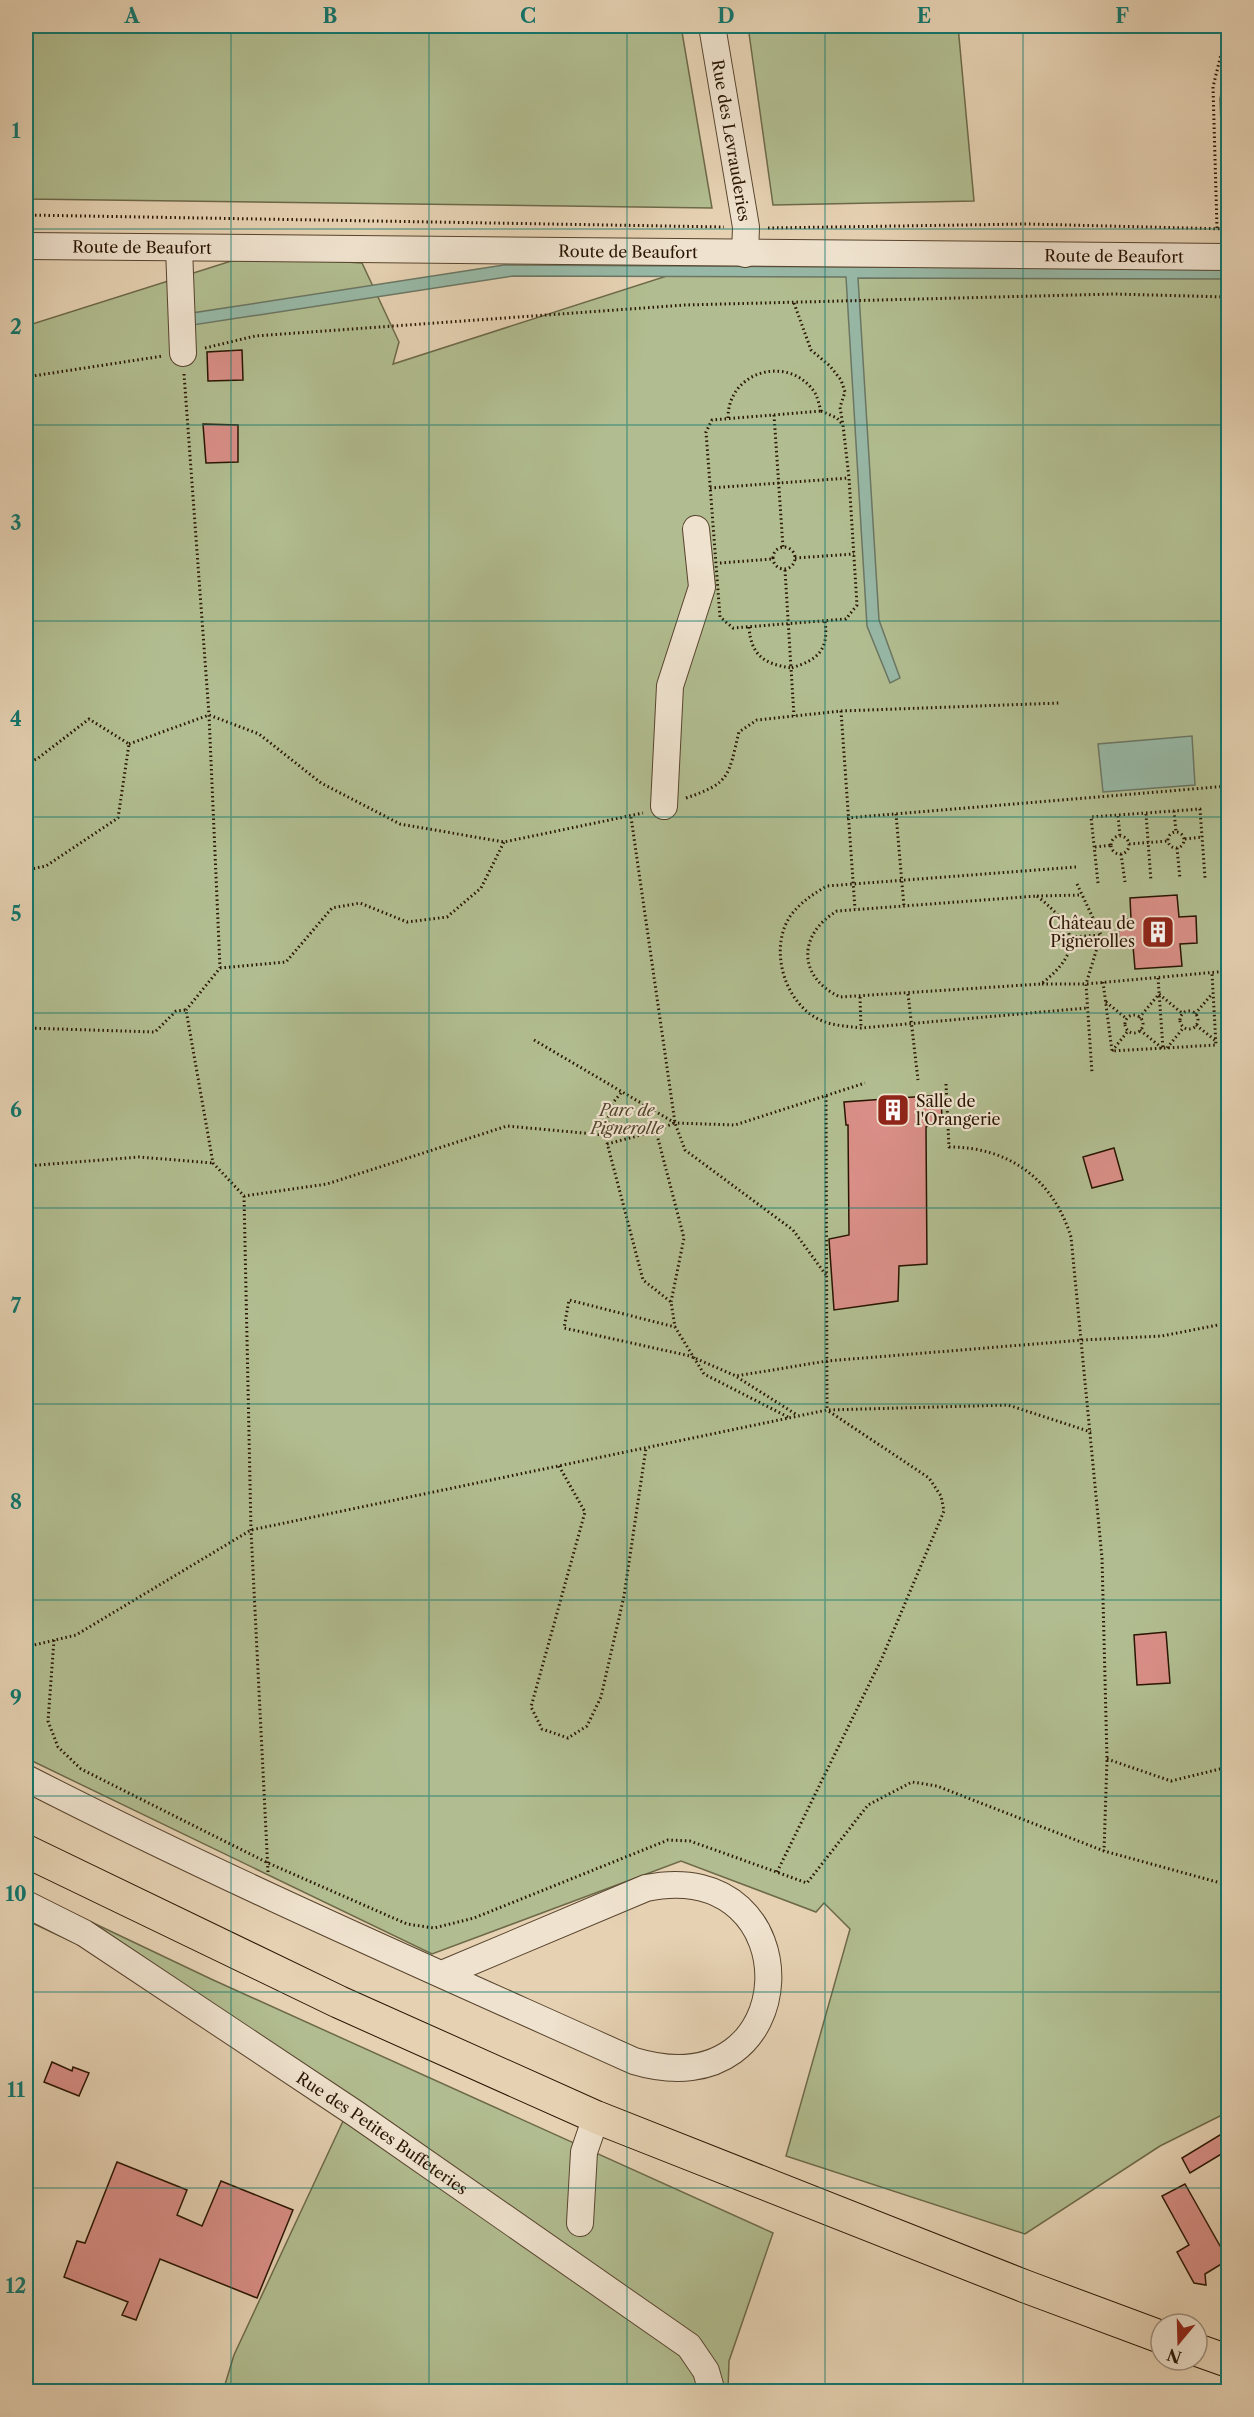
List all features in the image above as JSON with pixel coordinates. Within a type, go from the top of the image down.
[{"type":"main road","points":[[26,1851],[339,2002],[596,2117],[1024,2286],[1149,2333]]},
{"type":"main road","points":[[1209,2354],[1228,2361]]},
{"type":"street","name":"Rue des Levrauderies","points":[[712,26],[746,227],[745,254]]},
{"type":"street","name":"Route de Beaufort","points":[[26,246],[1228,257]]},
{"type":"street","points":[[178,248],[183,353]]},
{"type":"street","points":[[664,806],[670,686],[702,587],[696,529]]},
{"type":"street","points":[[26,1778],[267,1895],[634,2061],[657,2068],[678,2070],[717,2061],[732,2052],[759,2020],[767,2000],[770,1982],[769,1960],[762,1940],[737,1906],[715,1892],[693,1885],[672,1883],[646,1888],[442,1974]]},
{"type":"street","name":"Rue des Petites Buffeteries","points":[[26,1904],[84,1934],[346,2108],[689,2346],[706,2371],[712,2391]]},
{"type":"street","points":[[580,2223],[584,2152],[596,2117]]},
{"type":"path","points":[[1217,228],[1213,87],[1228,26]]},
{"type":"path","points":[[26,215],[732,227]]},
{"type":"path","points":[[763,228],[1027,224],[1228,229]]},
{"type":"path","points":[[26,377],[183,353],[255,336],[685,305],[1114,294],[1228,297]]},
{"type":"path","points":[[794,303],[811,350],[830,366],[841,380],[845,392],[840,407],[843,425],[849,478],[856,605],[846,619],[733,628],[720,617],[706,432],[712,420],[821,411],[837,418],[843,425]]},
{"type":"path","points":[[26,1028],[155,1032],[176,1011],[186,1010],[220,968],[209,715],[183,353]]},
{"type":"path","points":[[728,418],[731,397],[744,380],[756,373],[775,370],[800,379],[814,393],[821,411]]},
{"type":"path","points":[[774,415],[783,547]]},
{"type":"path","points":[[710,488],[849,478]]},
{"type":"path","points":[[783,547],[792,549],[795,558],[793,566],[784,570],[776,567],[772,559],[775,550],[783,547]]},
{"type":"path","points":[[795,558],[854,554]]},
{"type":"path","points":[[716,563],[772,559]]},
{"type":"path","points":[[784,570],[794,716]]},
{"type":"path","points":[[749,627],[754,647],[761,657],[771,665],[791,668],[810,662],[822,650],[826,638],[825,621]]},
{"type":"path","points":[[129,744],[209,715],[259,734],[321,783],[400,824],[504,842],[631,817],[716,788],[729,769],[739,732],[757,720],[841,711],[1060,703]]},
{"type":"path","points":[[841,711],[851,882],[855,909]]},
{"type":"path","points":[[26,763],[37,759],[89,719],[129,744]]},
{"type":"path","points":[[26,870],[46,866],[118,818],[129,744]]},
{"type":"path","points":[[847,818],[1228,786]]},
{"type":"path","points":[[1098,883],[1091,817],[1200,809],[1205,878]]},
{"type":"path","points":[[1174,811],[1176,832]]},
{"type":"path","points":[[1146,813],[1151,880]]},
{"type":"path","points":[[896,814],[904,907]]},
{"type":"path","points":[[1118,816],[1120,836]]},
{"type":"path","points":[[631,817],[675,1123],[685,1150],[793,1230],[827,1276]]},
{"type":"path","points":[[1176,832],[1182,834],[1185,840],[1182,846],[1177,848],[1172,847],[1168,841],[1169,835],[1176,832]]},
{"type":"path","points":[[1120,836],[1127,839],[1129,844],[1128,849],[1121,853],[1114,850],[1112,845],[1115,838],[1120,836]]},
{"type":"path","points":[[1185,840],[1202,837]]},
{"type":"path","points":[[1129,844],[1168,841]]},
{"type":"path","points":[[220,968],[286,962],[332,908],[360,903],[407,922],[447,917],[481,888],[504,842]]},
{"type":"path","points":[[1095,847],[1112,845]]},
{"type":"path","points":[[1177,848],[1180,879]]},
{"type":"path","points":[[1121,853],[1125,882]]},
{"type":"path","points":[[1076,867],[851,882],[827,886],[800,904],[790,917],[783,934],[781,952],[788,988],[800,1004],[818,1019],[837,1025],[861,1028],[1087,1008]]},
{"type":"path","points":[[1077,884],[1101,934],[1086,984],[1092,1073]]},
{"type":"path","points":[[1081,895],[1037,896],[837,911],[825,918],[815,930],[809,944],[808,958],[811,973],[829,992],[840,997],[860,997],[1041,984],[1086,984],[1228,971]]},
{"type":"path","points":[[1037,896],[1061,916],[1069,927],[1071,937],[1066,958],[1056,972],[1041,984]]},
{"type":"path","points":[[1071,937],[1101,934]]},
{"type":"path","points":[[1112,1051],[1216,1045],[1212,973]]},
{"type":"path","points":[[1158,978],[1164,1048]]},
{"type":"path","points":[[1103,982],[1112,1051]]},
{"type":"path","points":[[1195,1014],[1213,993]]},
{"type":"path","points":[[908,994],[918,1080]]},
{"type":"path","points":[[1159,994],[1183,1014]]},
{"type":"path","points":[[1139,1018],[1159,994]]},
{"type":"path","points":[[860,997],[861,1028]]},
{"type":"path","points":[[1106,1002],[1127,1019]]},
{"type":"path","points":[[186,1010],[213,1163],[244,1196],[251,1530],[268,1863],[267,1895]]},
{"type":"path","points":[[1190,1011],[1195,1014],[1198,1021],[1192,1028],[1184,1027],[1180,1019],[1183,1014],[1190,1011]]},
{"type":"path","points":[[1135,1016],[1143,1025],[1136,1033],[1128,1030],[1125,1023],[1127,1019],[1135,1016]]},
{"type":"path","points":[[1196,1025],[1216,1042]]},
{"type":"path","points":[[1164,1048],[1184,1027]]},
{"type":"path","points":[[1112,1051],[1128,1030]]},
{"type":"path","points":[[1140,1030],[1164,1048]]},
{"type":"path","points":[[534,1040],[675,1123]]},
{"type":"path","points":[[607,1144],[656,1131],[675,1123],[735,1125],[865,1083]]},
{"type":"path","points":[[946,1084],[949,1147],[982,1149],[1013,1161],[1040,1180],[1059,1206],[1071,1236],[1083,1340],[1102,1558],[1107,1759],[1104,1851]]},
{"type":"path","points":[[621,1093],[611,1105],[604,1135],[643,1280],[671,1302]]},
{"type":"path","points":[[826,1096],[827,1410]]},
{"type":"path","points":[[244,1196],[327,1184],[507,1126],[604,1135]]},
{"type":"path","points":[[656,1131],[684,1238],[671,1302],[675,1327],[690,1356],[704,1374],[789,1418]]},
{"type":"path","points":[[26,1166],[139,1157],[213,1163]]},
{"type":"path","points":[[675,1327],[569,1300],[564,1328],[690,1356],[736,1376],[799,1416]]},
{"type":"path","points":[[736,1376],[827,1361],[1083,1340],[1162,1336],[1228,1323]]},
{"type":"path","points":[[26,1647],[75,1635],[251,1530],[827,1410],[1008,1405],[1091,1432]]},
{"type":"path","points":[[777,1872],[882,1658],[944,1511],[942,1496],[929,1478],[827,1410]]},
{"type":"path","points":[[559,1466],[585,1512],[531,1707],[542,1729],[568,1738],[587,1726],[601,1697],[624,1596],[646,1448]]},
{"type":"path","points":[[54,1640],[48,1721],[58,1747],[81,1769],[268,1863],[407,1924],[434,1928],[474,1918],[668,1840],[690,1841],[807,1883],[868,1805],[912,1782],[937,1785],[1104,1851],[1228,1885]]},
{"type":"path","points":[[1107,1759],[1171,1781],[1228,1767]]},
{"type":"green space","points":[[26,26],[681,26],[712,208],[26,199]]},
{"type":"green space","points":[[748,26],[958,26],[974,201],[773,205]]},
{"type":"green space","points":[[1228,50],[1228,225],[1225,225],[1220,99]]},
{"type":"green space","name":"Parc de Pignerolle","points":[[247,256],[362,263],[399,342],[393,364],[701,265],[1228,272],[1228,2112],[1160,2146],[1025,2234],[786,2156],[850,1929],[824,1903],[816,1912],[681,1861],[432,1954],[26,1758],[26,326]]},
{"type":"green space","points":[[26,1891],[211,1979],[773,2233],[729,2361],[728,2391],[223,2391],[234,2355],[344,2119],[218,2011],[26,1920]]},
{"type":"shaded area","points":[[504,265],[1228,269],[1228,279],[858,278],[879,620],[900,678],[890,683],[867,626],[846,277],[513,276],[193,325],[192,313]]},
{"type":"shaded area","points":[[1192,736],[1195,785],[1103,792],[1098,744]]},
{"type":"building","points":[[242,350],[243,380],[208,381],[207,352]]},
{"type":"building","points":[[203,424],[238,425],[238,462],[206,463]]},
{"type":"building","name":"Château de Pignerolles","points":[[1177,895],[1179,917],[1196,916],[1197,943],[1180,944],[1182,966],[1135,969],[1133,946],[1120,947],[1118,920],[1131,919],[1130,898]]},
{"type":"building","points":[[941,1095],[942,1118],[926,1127],[927,1264],[899,1266],[898,1301],[834,1310],[829,1239],[849,1235],[848,1125],[846,1125],[844,1102]]},
{"type":"building","points":[[1114,1148],[1123,1180],[1092,1188],[1083,1157]]},
{"type":"building","points":[[1166,1632],[1170,1683],[1137,1685],[1134,1635]]},
{"type":"building","points":[[52,2062],[72,2071],[73,2067],[89,2073],[79,2096],[44,2082]]},
{"type":"building","points":[[1228,2130],[1228,2150],[1190,2173],[1182,2158]]},
{"type":"building","points":[[117,2162],[187,2190],[177,2215],[202,2226],[221,2181],[293,2210],[257,2298],[160,2259],[136,2320],[122,2315],[128,2302],[64,2277],[77,2241],[85,2243]]},
{"type":"building","points":[[1185,2184],[1228,2260],[1205,2274],[1206,2285],[1194,2283],[1177,2252],[1189,2245],[1162,2196]]},
{"type":"place","name":"Château de Pignerolles","points":[[1158,932]]},
{"type":"place","name":"Salle de l'Orangerie","points":[[893,1110]]}]
